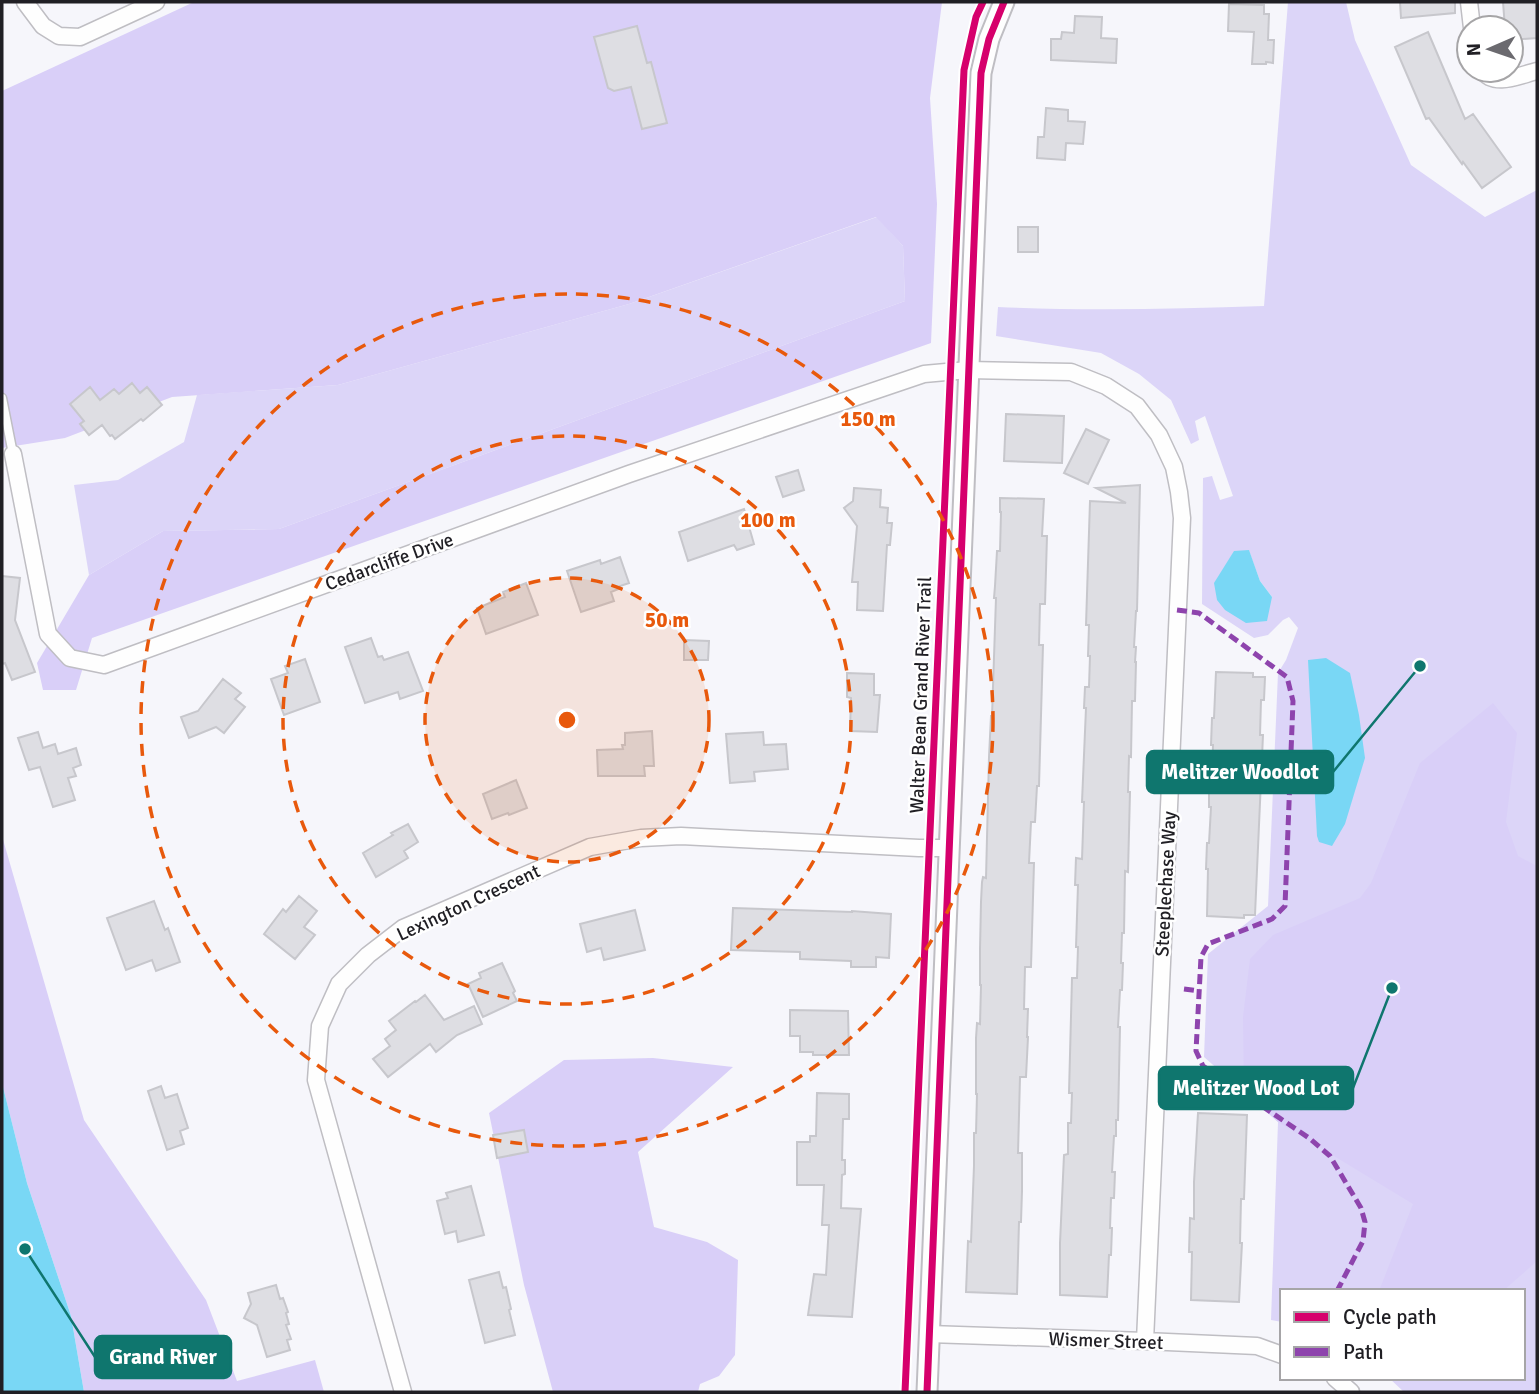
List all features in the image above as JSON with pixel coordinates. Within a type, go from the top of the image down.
[{"type":"street","points":[[25,2],[43,26],[59,36],[80,37],[156,2]]},
{"type":"street","points":[[927,1392],[981,73],[989,39],[1004,2]]},
{"type":"street","name":"Cedarcliffe Drive","points":[[13,454],[48,634],[69,658],[104,665],[654,465],[924,374],[968,370]]},
{"type":"street","name":"Steeplechase Way","points":[[968,370],[1071,372],[1107,386],[1137,406],[1159,435],[1174,467],[1179,492],[1182,518],[1144,1341]]},
{"type":"street","name":"Lexington Crescent","points":[[403,1392],[316,1080],[320,1026],[340,984],[368,955],[403,928],[590,847],[641,838],[681,836],[950,848]]},
{"type":"street","name":"Wismer Street","points":[[929,1334],[1257,1346],[1280,1354]]},
{"type":"street","points":[[1337,1380],[1351,1392]]},
{"type":"lane","name":"Cedarcliffe Drive","points":[[2,398],[13,454]]},
{"type":"shaded area","points":[[194,2],[942,2],[930,98],[937,204],[931,343],[92,638],[76,690],[43,690],[37,663],[89,575],[163,531],[279,529],[905,301],[903,246],[876,217],[629,304],[338,385],[172,397],[65,438],[2,448],[2,91]]},
{"type":"shaded area","points":[[1288,2],[1346,2],[1355,40],[1411,165],[1485,217],[1537,190],[1537,1392],[1404,1392],[1391,1380],[1525,1380],[1525,1289],[1280,1289],[1280,1322],[1271,1320],[1278,1122],[1204,1057],[1208,954],[1268,906],[1278,673],[1298,628],[1289,617],[1268,635],[1254,638],[1202,604],[1203,478],[1212,476],[1220,500],[1233,496],[1205,416],[1195,421],[1199,440],[1191,444],[1171,400],[1139,374],[1101,353],[996,336],[998,307],[1131,309],[1264,306]],"holes":[[[1249,551],[1260,581],[1272,597],[1217,600]]]},
{"type":"shaded area","points":[[877,217],[903,246],[905,301],[279,529],[163,531],[89,575],[74,485],[118,480],[184,442],[197,395],[338,385],[629,304]]},
{"type":"shaded area","points":[[1493,703],[1517,733],[1506,822],[1518,856],[1537,866],[1537,1261],[1505,1289],[1380,1289],[1413,1204],[1278,1122],[1244,1091],[1243,1017],[1250,959],[1273,935],[1360,898],[1371,883],[1420,763]]},
{"type":"shaded area","points":[[2,836],[84,1120],[206,1300],[237,1381],[315,1360],[324,1392],[84,1392],[71,1316],[27,1183],[2,1083]]},
{"type":"shaded area","points":[[653,1058],[733,1067],[638,1152],[654,1227],[707,1242],[738,1260],[735,1355],[719,1376],[700,1384],[698,1392],[553,1392],[524,1285],[489,1113],[564,1060]]},
{"type":"water","points":[[1249,550],[1260,581],[1272,597],[1267,621],[1246,623],[1225,610],[1217,600],[1214,583],[1234,551]]},
{"type":"water","points":[[1326,658],[1350,673],[1365,758],[1345,824],[1332,846],[1319,842],[1317,836],[1308,660]]},
{"type":"water","points":[[2,1083],[27,1183],[71,1316],[84,1392],[2,1392]]},
{"type":"building","points":[[1400,2],[1455,2],[1455,13],[1401,18]]},
{"type":"building","points":[[1503,2],[1537,2],[1537,38],[1525,39],[1525,14],[1504,14]]},
{"type":"building","points":[[1229,4],[1264,5],[1264,14],[1269,14],[1268,40],[1274,40],[1273,63],[1252,64],[1254,32],[1228,31]]},
{"type":"building","points":[[1075,16],[1102,17],[1101,38],[1117,39],[1116,63],[1051,60],[1051,39],[1061,39],[1062,32],[1074,33]]},
{"type":"building","points":[[637,26],[647,63],[651,62],[667,123],[642,129],[631,87],[614,91],[608,88],[594,37]]},
{"type":"building","points":[[1428,32],[1465,119],[1473,114],[1511,167],[1482,188],[1429,118],[1426,119],[1395,47]]},
{"type":"building","points":[[1046,108],[1068,110],[1068,121],[1085,122],[1083,144],[1066,143],[1065,160],[1037,158],[1038,137],[1044,137]]},
{"type":"building","points":[[1018,227],[1038,227],[1038,252],[1018,252]]},
{"type":"building","points":[[132,383],[140,393],[147,387],[162,405],[115,439],[102,425],[89,435],[80,424],[84,421],[70,404],[90,387],[100,400],[114,389],[119,394]]},
{"type":"building","points":[[1006,414],[1064,416],[1062,463],[1004,461]]},
{"type":"building","points":[[1086,429],[1109,440],[1088,484],[1064,473]]},
{"type":"building","points":[[798,470],[804,490],[783,497],[776,477]]},
{"type":"building","points":[[1140,485],[1134,647],[1135,701],[1132,701],[1131,757],[1129,756],[1128,872],[1125,871],[1122,990],[1118,1027],[1118,1120],[1114,1136],[1114,1198],[1111,1198],[1111,1255],[1107,1297],[1060,1295],[1064,1155],[1068,1154],[1068,1123],[1071,1123],[1072,1093],[1069,1093],[1072,978],[1077,978],[1076,858],[1082,859],[1084,708],[1085,687],[1089,687],[1089,625],[1086,625],[1090,501],[1126,503],[1096,488]]},
{"type":"building","points":[[854,488],[881,490],[880,507],[888,508],[887,523],[892,523],[890,545],[887,545],[883,611],[857,610],[858,582],[852,582],[857,526],[844,508],[853,501]]},
{"type":"building","points":[[1000,498],[1044,499],[1042,536],[1047,536],[1045,604],[1040,604],[1039,645],[1043,645],[1039,786],[1035,822],[1031,822],[1029,863],[1034,863],[1031,967],[1025,967],[1024,1009],[1028,1009],[1028,1037],[1026,1077],[1020,1077],[1018,1153],[1022,1153],[1022,1191],[1017,1294],[966,1292],[976,1133],[981,902],[983,877],[986,878],[994,598],[997,551],[1000,551]]},
{"type":"building","points":[[744,509],[754,544],[737,550],[734,545],[688,561],[679,532]]},
{"type":"building","points":[[620,557],[629,583],[611,592],[614,601],[581,612],[567,571],[600,560],[601,564]]},
{"type":"building","points":[[2,576],[20,578],[15,620],[35,672],[12,680],[5,663],[2,664]]},
{"type":"building","points":[[526,583],[538,615],[486,634],[477,608],[505,597],[503,592]]},
{"type":"building","points":[[371,638],[378,657],[382,656],[384,660],[408,652],[423,691],[400,699],[398,692],[365,703],[345,647]]},
{"type":"building","points":[[684,640],[709,641],[708,660],[684,660]]},
{"type":"building","points":[[305,659],[320,702],[284,715],[271,679],[288,673],[285,666]]},
{"type":"building","points":[[1216,672],[1253,673],[1253,677],[1265,677],[1264,700],[1261,700],[1260,735],[1263,735],[1255,915],[1244,915],[1244,918],[1207,916],[1206,869],[1211,807],[1209,781],[1212,781],[1211,745]]},
{"type":"building","points":[[847,673],[874,674],[874,695],[880,695],[877,732],[850,731],[851,698],[847,697]]},
{"type":"building","points":[[223,679],[241,693],[235,699],[245,707],[224,733],[216,727],[189,738],[181,717],[198,711]]},
{"type":"building","points":[[652,731],[654,766],[644,766],[645,776],[598,776],[597,750],[623,749],[625,733]]},
{"type":"building","points":[[38,732],[43,748],[55,744],[58,754],[76,748],[81,765],[73,768],[76,776],[68,778],[75,800],[53,807],[40,767],[29,770],[18,738]]},
{"type":"building","points":[[763,732],[764,745],[786,744],[788,769],[754,772],[755,781],[730,783],[726,734]]},
{"type":"building","points":[[516,780],[527,808],[492,819],[483,794]]},
{"type":"building","points":[[408,824],[418,842],[404,851],[408,858],[376,877],[363,853]]},
{"type":"building","points":[[299,896],[317,911],[304,927],[315,935],[295,959],[264,934],[283,909],[286,912]]},
{"type":"building","points":[[154,901],[165,930],[168,928],[180,962],[156,971],[152,960],[126,970],[107,918]]},
{"type":"building","points":[[733,908],[891,914],[889,958],[876,957],[876,967],[851,967],[851,961],[800,959],[800,952],[731,950]]},
{"type":"building","points":[[635,910],[645,950],[604,960],[601,948],[587,952],[580,924]]},
{"type":"building","points":[[502,963],[517,1001],[483,1017],[468,984],[481,978],[479,973]]},
{"type":"building","points":[[425,995],[444,1020],[474,1006],[482,1024],[457,1035],[436,1052],[430,1044],[388,1077],[373,1059],[390,1046],[385,1039],[396,1030],[389,1021]]},
{"type":"building","points":[[790,1010],[848,1011],[849,1055],[813,1055],[813,1052],[800,1052],[800,1036],[790,1036]]},
{"type":"building","points":[[161,1086],[165,1098],[177,1094],[188,1128],[180,1131],[184,1144],[167,1150],[148,1091]]},
{"type":"building","points":[[817,1093],[849,1094],[849,1119],[843,1119],[842,1160],[845,1160],[845,1174],[842,1175],[841,1208],[861,1209],[852,1317],[808,1315],[814,1274],[826,1275],[829,1225],[822,1225],[824,1185],[797,1185],[797,1142],[810,1142],[810,1136],[816,1136]]},
{"type":"building","points":[[1198,1113],[1247,1115],[1244,1199],[1241,1199],[1239,1302],[1191,1300],[1190,1218],[1194,1219]]},
{"type":"building","points":[[524,1130],[528,1152],[497,1158],[493,1135]]},
{"type":"building","points":[[471,1186],[484,1235],[458,1242],[456,1231],[445,1234],[437,1201],[448,1198],[446,1193]]},
{"type":"building","points":[[499,1272],[503,1288],[506,1287],[515,1335],[485,1343],[469,1280]]},
{"type":"building","points":[[276,1285],[288,1312],[289,1324],[286,1325],[291,1339],[287,1340],[290,1350],[267,1357],[257,1325],[244,1318],[251,1304],[248,1293]]},
{"type":"marked path","points":[[1177,610],[1199,613],[1287,677],[1293,701],[1285,906],[1272,919],[1208,944],[1201,957],[1196,1051],[1203,1066],[1309,1138],[1330,1156],[1361,1208],[1365,1222],[1363,1241],[1338,1289]]},
{"type":"marked path","points":[[1184,989],[1199,991]]},
{"type":"cycle path","name":"Walter Bean Grand River Trail","points":[[905,1392],[964,70],[976,17],[983,2]]},
{"type":"cycle path","points":[[927,1392],[981,73],[989,39],[1004,2]]},
{"type":"place","name":"Melitzer Woodlot","points":[[1420,666]]},
{"type":"place","name":"Melitzer Wood Lot","points":[[1392,988]]},
{"type":"place","name":"Grand River","points":[[25,1249]]}]
